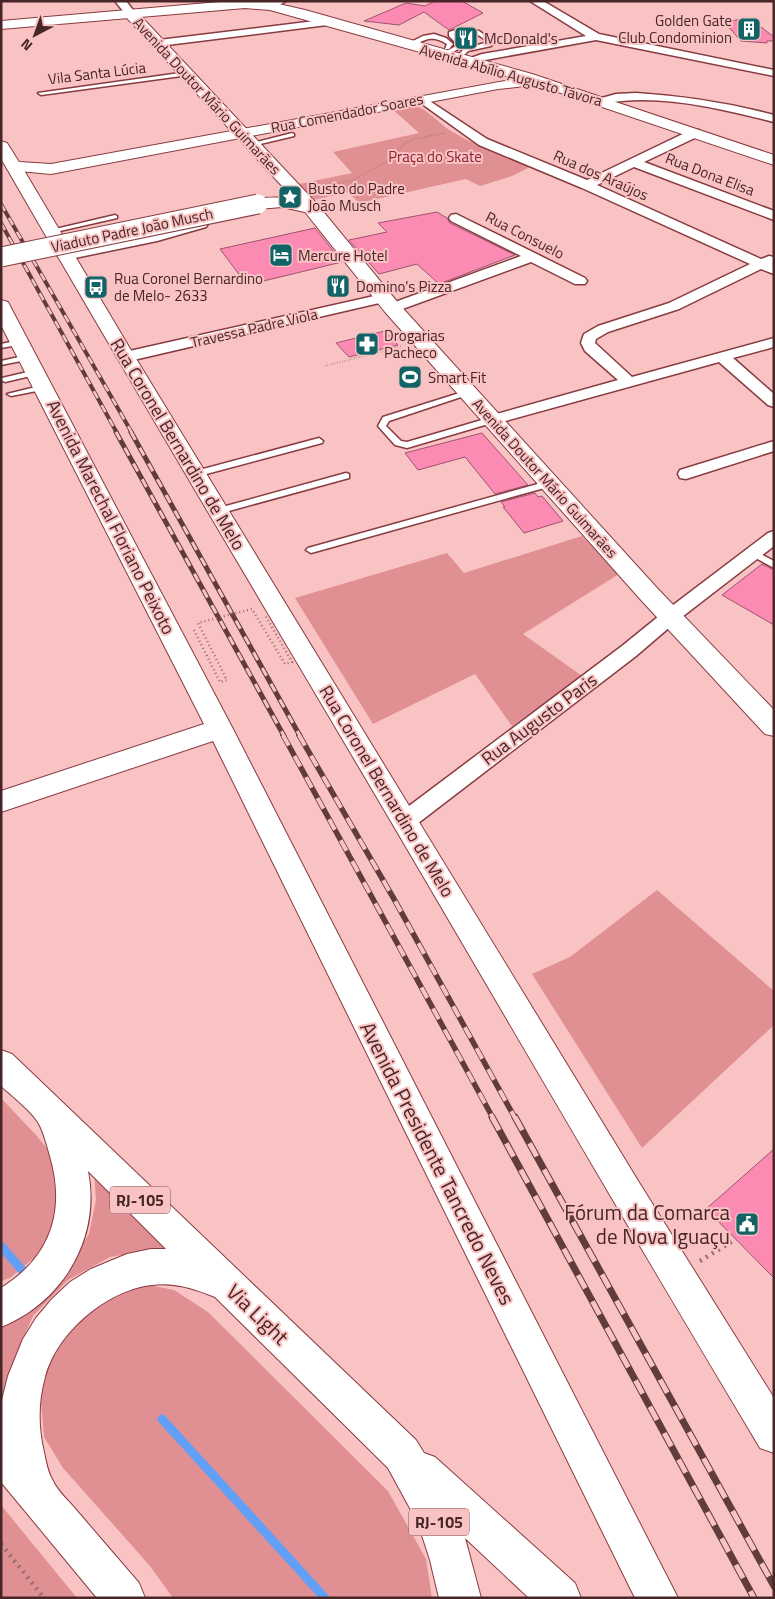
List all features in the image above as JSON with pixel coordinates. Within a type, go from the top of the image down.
[{"type":"main road","name":"Avenida Abílio Augusto Távora","points":[[1,25],[248,3],[295,12],[463,60],[498,77]]},
{"type":"main road","name":"Avenida Doutor Mário Guimarães","points":[[131,14],[311,208],[388,303],[492,420],[552,483],[774,727]]},
{"type":"main road","name":"Rua Comendador Soares","points":[[19,176],[51,169],[247,139],[422,99],[498,77],[555,86]]},
{"type":"main road","name":"Avenida Abílio Augusto Távora","points":[[555,86],[774,160]]},
{"type":"main road","name":"Rua Coronel Bernardino de Melo","points":[[1,146],[125,358],[405,821],[628,1196],[678,1274],[774,1434]]},
{"type":"main road","name":"Viaduto Padre João Musch","points":[[260,203],[292,187]]},
{"type":"main road","name":"Viaduto Padre João Musch","points":[[1,257],[260,203],[282,202],[311,208]]},
{"type":"main road","name":"Avenida Marechal Floriano Peixoto","points":[[15,339],[220,729]]},
{"type":"main road","points":[[1,802],[220,729]]},
{"type":"main road","name":"Avenida Presidente Tancredo Neves","points":[[220,729],[657,1598]]},
{"type":"main road","name":"Via Light","points":[[1,1064],[402,1454],[420,1481],[440,1525],[451,1556],[460,1598]]},
{"type":"main road","points":[[1,1309],[27,1292],[44,1276],[61,1252],[70,1233],[74,1211],[74,1185],[70,1164],[53,1116]]},
{"type":"main road","points":[[37,1493],[21,1438],[21,1402],[35,1355],[46,1334],[60,1316],[81,1297],[117,1276],[152,1267],[196,1271],[228,1284]]},
{"type":"main road","points":[[1,1450],[124,1598]]},
{"type":"main road","points":[[402,1454],[560,1598]]},
{"type":"street","name":"Avenida Doutor Mário Guimarães","points":[[120,1],[131,14]]},
{"type":"street","points":[[248,3],[281,1]]},
{"type":"street","points":[[535,1],[596,36],[774,73]]},
{"type":"street","points":[[159,43],[332,22]]},
{"type":"street","points":[[463,60],[596,36]]},
{"type":"street","points":[[602,101],[618,96],[650,98],[705,104],[774,118]]},
{"type":"street","name":"Rua dos Araújos","points":[[422,99],[465,131],[491,146],[770,264]]},
{"type":"street","points":[[587,185],[695,133]]},
{"type":"street","name":"Rua Dona Elisa","points":[[635,163],[774,216]]},
{"type":"street","name":"Rua Consuelo","points":[[456,218],[580,281]]},
{"type":"street","points":[[66,256],[157,237],[180,229],[208,223]]},
{"type":"street","name":"Travessa Padre Viola","points":[[125,358],[388,303],[531,257]]},
{"type":"street","points":[[628,382],[590,348],[588,343],[589,337],[603,329],[674,306],[770,264]]},
{"type":"street","points":[[492,420],[774,342]]},
{"type":"street","points":[[721,356],[774,402]]},
{"type":"street","points":[[686,474],[774,446]]},
{"type":"street","name":"Rua Augusto Paris","points":[[405,821],[621,657],[774,537]]},
{"type":"lane","points":[[440,54],[462,45],[451,35],[455,31],[473,29],[491,42],[488,45],[466,50],[463,60]]},
{"type":"lane","name":"Vila Santa Lúcia","points":[[41,92],[187,74]]},
{"type":"lane","points":[[247,139],[292,135]]},
{"type":"lane","points":[[51,231],[115,217]]},
{"type":"lane","points":[[1,363],[15,339]]},
{"type":"lane","points":[[5,380],[15,339]]},
{"type":"lane","points":[[11,394],[15,339]]},
{"type":"lane","points":[[469,393],[386,419],[382,426],[398,443],[408,445],[492,420]]},
{"type":"lane","points":[[195,474],[319,442]]},
{"type":"lane","points":[[218,511],[346,476]]},
{"type":"lane","points":[[311,550],[552,483]]},
{"type":"lane","points":[[753,553],[774,564]]},
{"type":"path","points":[[292,187],[351,181],[388,161],[404,144],[414,139],[465,131]]},
{"type":"path","points":[[325,366],[422,341]]},
{"type":"path","points":[[194,630],[220,682],[228,680],[198,623],[252,609],[285,664],[292,662],[265,615]]},
{"type":"path","points":[[678,1274],[736,1239]]},
{"type":"path","points":[[1,1544],[44,1598]]},
{"type":"green space","name":"Praça do Skate","points":[[413,105],[423,109],[446,128],[460,136],[530,167],[512,176],[480,186],[466,179],[359,203],[348,192],[313,200],[299,184],[352,173],[333,152],[419,133],[391,108]]},
{"type":"green space","points":[[582,536],[619,574],[523,634],[582,676],[512,726],[475,674],[373,724],[295,598],[447,553],[464,573]]},
{"type":"green space","points":[[657,890],[774,991],[774,1025],[642,1148],[532,974],[570,957]]},
{"type":"green space","points":[[1,1098],[59,1163],[61,1188],[53,1231],[40,1253],[10,1278],[1,1281]]},
{"type":"green space","points":[[94,1172],[174,1253],[147,1251],[110,1257],[68,1280],[33,1316],[15,1356],[6,1400],[11,1428],[1,1416],[1,1321],[63,1276],[89,1234],[96,1200]]},
{"type":"green space","points":[[144,1284],[174,1290],[208,1312],[388,1491],[426,1559],[432,1598],[173,1598],[150,1566],[63,1468],[44,1437],[41,1402],[46,1353],[75,1318],[115,1292]]},
{"type":"green space","points":[[1,1505],[77,1598],[1,1598]]},
{"type":"building","points":[[435,1],[462,1],[483,13],[449,30],[424,12],[399,25],[364,21],[406,3],[425,6]]},
{"type":"building","name":"Golden Gate Club Condominion","points":[[749,18],[774,37],[774,41],[767,41],[767,43],[741,41],[724,22]]},
{"type":"building","points":[[437,212],[447,218],[450,223],[515,255],[439,284],[417,264],[379,274],[349,240],[387,232],[378,223]]},
{"type":"building","name":"Mercure Hotel","points":[[315,228],[342,262],[247,285],[220,249]]},
{"type":"building","name":"Drogarias Pacheco","points":[[385,331],[398,345],[349,357],[336,343]]},
{"type":"building","points":[[482,433],[528,485],[495,494],[465,457],[418,470],[405,453]]},
{"type":"building","points":[[535,493],[538,497],[542,496],[563,521],[524,533],[501,502]]},
{"type":"building","points":[[762,564],[774,570],[774,625],[722,595]]},
{"type":"building","name":"Fórum da Comarca de Nova Iguaçu","points":[[774,1149],[774,1278],[706,1209]]},
{"type":"waterway","points":[[1,1246],[22,1270]]},
{"type":"waterway","points":[[162,1419],[325,1598]]},
{"type":"railway","points":[[1,204],[132,433]]},
{"type":"railway","points":[[1,223],[117,433]]},
{"type":"railway","points":[[116,432],[284,736]]},
{"type":"railway","points":[[131,432],[300,736]]},
{"type":"railway","points":[[283,735],[493,1118]]},
{"type":"railway","points":[[299,735],[394,899],[515,1118]]},
{"type":"railway","points":[[492,1117],[754,1598]]},
{"type":"railway","points":[[515,1117],[774,1586]]},
{"type":"place","name":"Golden Gate Club Condominion","points":[[749,29]]},
{"type":"place","name":"McDonald's","points":[[466,38]]},
{"type":"place","name":"Busto do Padre João Musch","points":[[290,197]]},
{"type":"place","name":"Mercure Hotel","points":[[281,255]]},
{"type":"place","name":"Domino's Pizza","points":[[338,286]]},
{"type":"place","name":"Rua Coronel Bernardino de Melo- 2633","points":[[96,287]]},
{"type":"place","name":"Drogarias Pacheco","points":[[367,344]]},
{"type":"place","name":"Smart Fit","points":[[410,377]]},
{"type":"place","name":"Fórum da Comarca de Nova Iguaçu","points":[[747,1224]]}]
